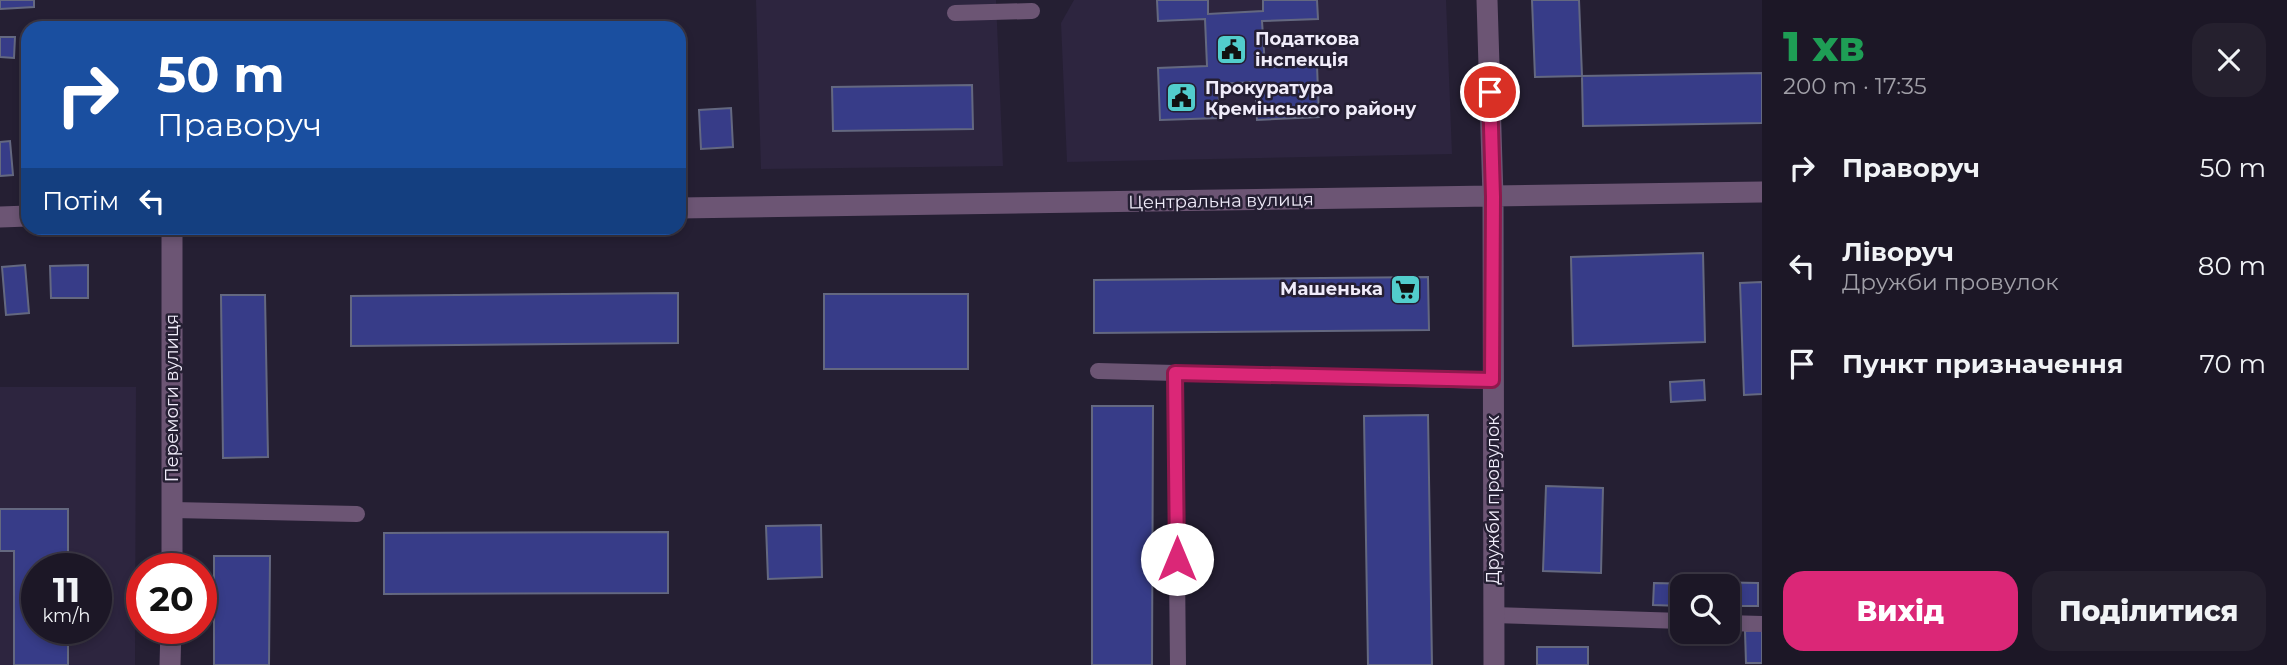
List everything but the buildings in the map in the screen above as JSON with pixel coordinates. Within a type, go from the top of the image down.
[{"type":"street","name":"Дружби провулок","points":[[1487,0],[1493,197],[1494,665]]},
{"type":"street","name":"Центральна вулиця","points":[[686,208],[1762,192]]},
{"type":"street","points":[[0,217],[21,216]]},
{"type":"street","name":"Перемоги вулиця","points":[[172,235],[172,553]]},
{"type":"street","points":[[170,665],[171,644]]},
{"type":"lane","points":[[955,13],[1032,11]]},
{"type":"lane","points":[[1098,371],[1492,380]]},
{"type":"lane","points":[[1175,373],[1178,665]]},
{"type":"lane","points":[[173,510],[357,514]]},
{"type":"lane","points":[[1493,615],[1670,621]]},
{"type":"lane","points":[[1740,623],[1762,624]]},
{"type":"shaded area","points":[[756,0],[996,0],[1003,166],[761,169]]},
{"type":"shaded area","points":[[1074,0],[1446,0],[1452,154],[1067,162],[1061,23]]},
{"type":"shaded area","points":[[0,387],[136,387],[135,553],[126,553],[126,644],[135,644],[135,665],[0,665]]},
{"type":"place","name":"Податкова інспекція","points":[[1232,49]]},
{"type":"place","name":"Прокуратура Кремінського району","points":[[1182,98]]},
{"type":"place","name":"Машенька","points":[[1406,289]]},
{"type":"route","points":[[1177,559],[1175,373],[1492,380],[1493,197],[1490,92]]}]
